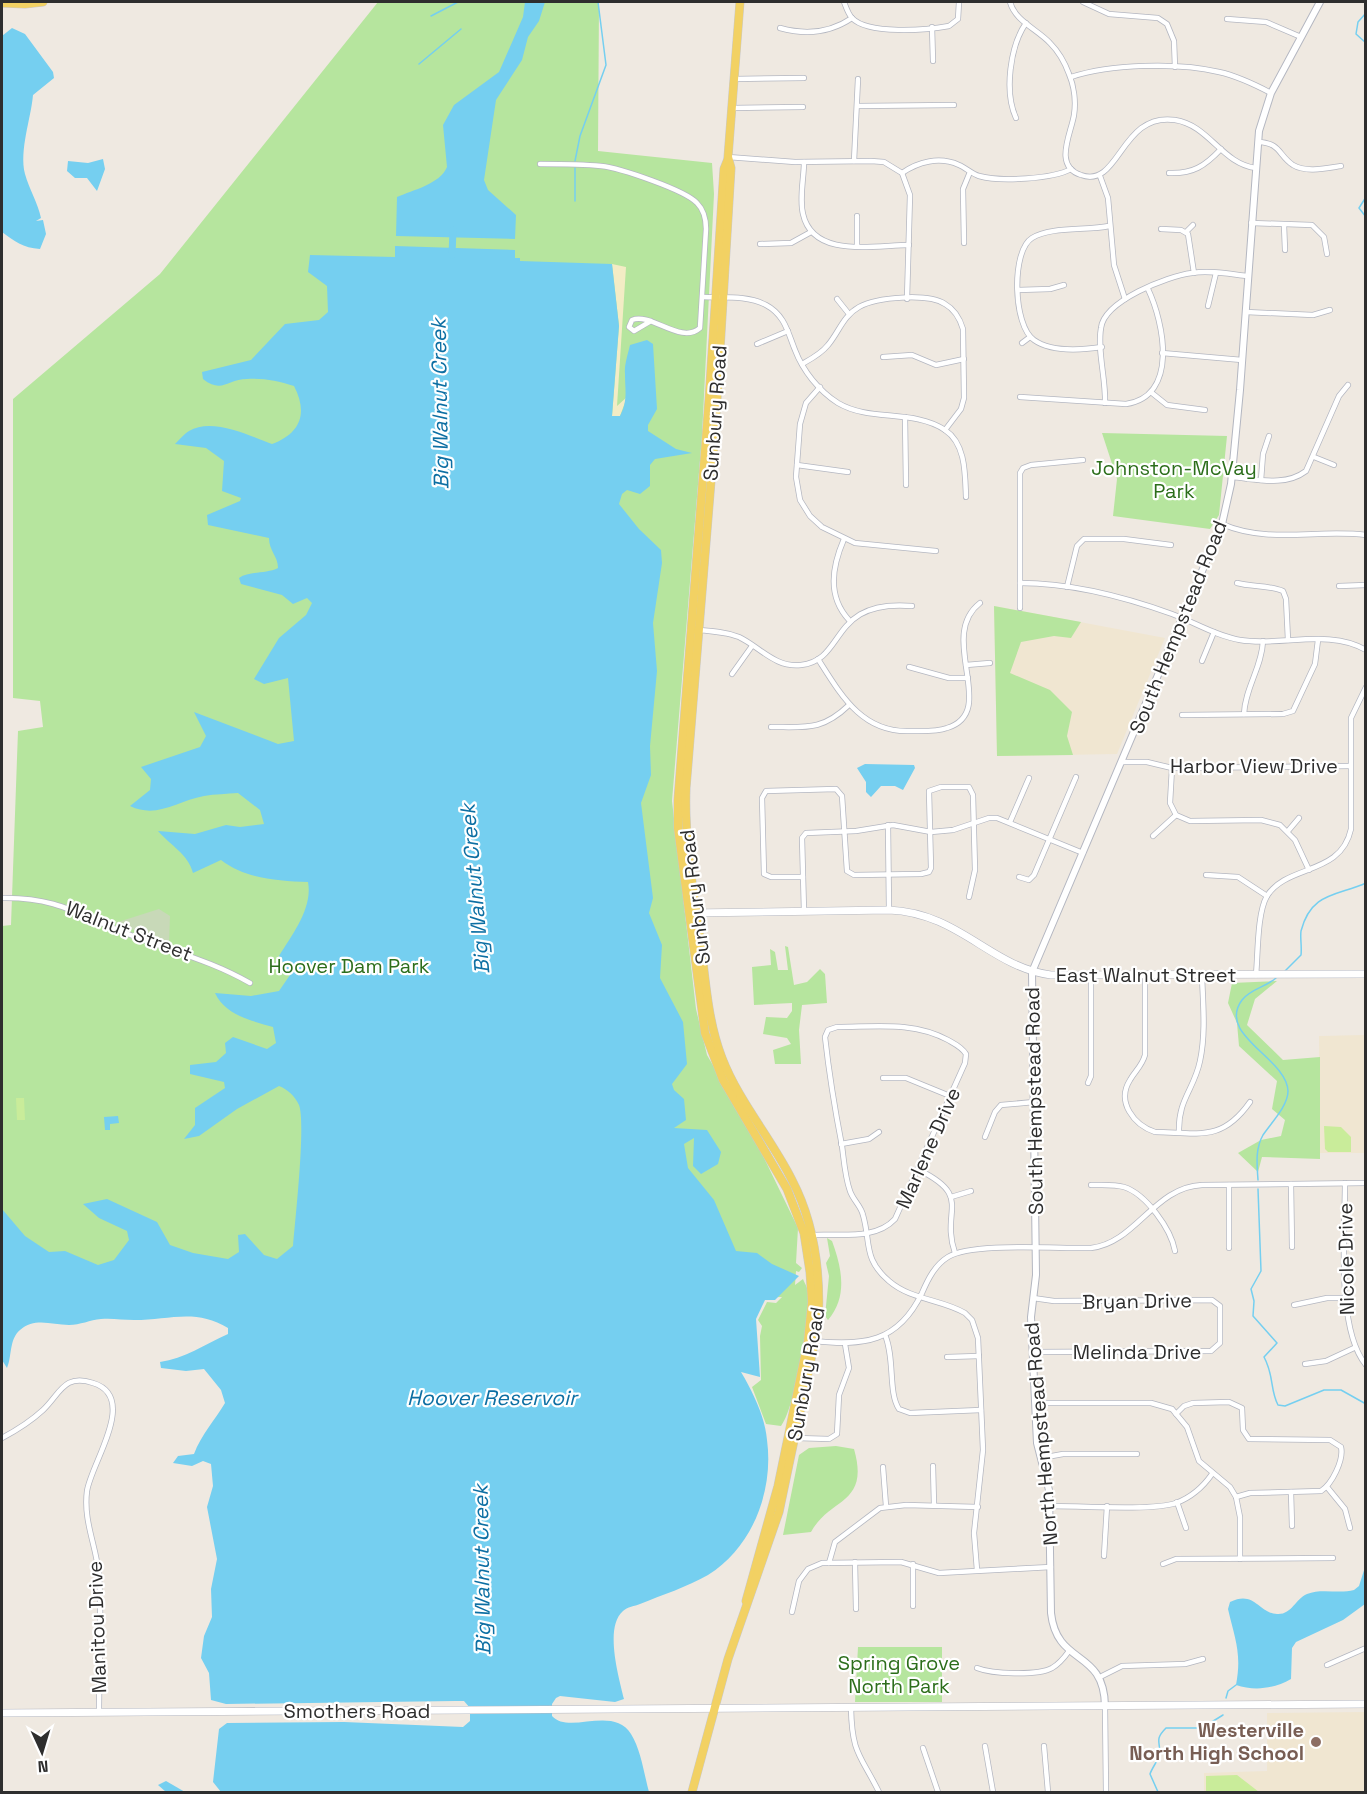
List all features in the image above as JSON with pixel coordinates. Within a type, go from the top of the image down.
[{"type":"main road","points":[[2,3],[43,2]]},
{"type":"main road","name":"Sunbury Road","points":[[740,2],[719,298],[720,341],[678,800],[680,843],[687,859],[692,913],[703,958],[709,1011],[722,1060],[792,1180],[808,1235],[812,1302],[812,1341],[796,1438],[769,1546],[746,1604]]},
{"type":"main road","name":"Sunbury Road","points":[[728,158],[724,168],[717,262],[721,274],[695,588],[695,676],[685,813],[692,913],[702,1017],[712,1055],[723,1080],[783,1180],[808,1235]]},
{"type":"main road","name":"East Walnut Street","points":[[692,913],[890,910],[913,912],[938,919],[1032,972],[1091,976],[1365,974]]},
{"type":"main road","name":"Sunbury Road","points":[[692,1792],[713,1709],[746,1604],[778,1486],[812,1341]]},
{"type":"main road","name":"Smothers Road","points":[[2,1713],[1365,1704]]},
{"type":"street","points":[[844,2],[852,18],[869,28],[932,27],[956,23],[959,16],[959,2]]},
{"type":"street","points":[[1010,2],[1015,14],[1058,52],[1071,77],[1074,114],[1065,150],[1071,169],[1084,177],[1100,176],[1110,168],[1131,135],[1140,128],[1163,120],[1175,120],[1198,129],[1235,162],[1256,168]]},
{"type":"street","points":[[1083,2],[1109,14],[1158,18],[1167,24],[1174,41],[1174,67]]},
{"type":"street","name":"South Hempstead Road","points":[[1036,1249],[1032,972],[1222,524],[1231,477],[1258,142],[1271,93],[1320,2]]},
{"type":"street","points":[[780,28],[795,31],[826,30],[852,18]]},
{"type":"street","points":[[1227,20],[1266,22],[1300,37]]},
{"type":"street","points":[[1016,118],[1012,102],[1011,57],[1014,44],[1026,23]]},
{"type":"street","points":[[932,27],[933,61]]},
{"type":"street","points":[[1071,77],[1108,68],[1174,67],[1218,71],[1271,93]]},
{"type":"street","points":[[734,80],[804,78]]},
{"type":"street","points":[[854,161],[858,80]]},
{"type":"street","points":[[858,106],[954,105]]},
{"type":"street","points":[[732,108],[803,107]]},
{"type":"street","points":[[1258,142],[1275,145],[1294,166],[1301,168],[1341,166]]},
{"type":"street","points":[[1169,173],[1195,171],[1204,167],[1221,149]]},
{"type":"street","points":[[728,158],[804,162],[884,162],[902,173],[910,195],[907,299]]},
{"type":"street","points":[[902,173],[920,162],[944,161],[970,172],[992,177],[1046,177],[1060,175],[1071,169]]},
{"type":"street","points":[[804,162],[802,208],[811,232],[830,244],[909,245]]},
{"type":"street","points":[[540,164],[610,167],[694,200],[704,214],[706,226],[703,297],[698,330],[669,330],[651,321]]},
{"type":"street","points":[[964,243],[963,189],[970,172]]},
{"type":"street","points":[[1100,176],[1108,198],[1109,226],[1119,285],[1125,299]]},
{"type":"street","points":[[857,216],[857,245]]},
{"type":"street","points":[[1251,223],[1308,224],[1316,227],[1324,237],[1327,254]]},
{"type":"street","points":[[1186,232],[1193,225]]},
{"type":"street","points":[[1284,225],[1285,250]]},
{"type":"street","points":[[1102,347],[1052,346],[1030,337],[1021,319],[1018,290],[1019,255],[1031,238],[1044,232],[1089,231],[1109,226]]},
{"type":"street","points":[[1161,229],[1186,232]]},
{"type":"street","points":[[760,244],[791,243],[811,232]]},
{"type":"street","points":[[1186,232],[1191,241],[1194,273]]},
{"type":"street","points":[[1208,306],[1215,273]]},
{"type":"street","points":[[1105,403],[1103,320],[1113,306],[1174,276],[1215,273],[1248,276]]},
{"type":"street","points":[[1018,290],[1050,289],[1064,285]]},
{"type":"street","points":[[1020,397],[1105,403],[1137,402],[1152,393],[1159,379],[1162,353],[1160,322],[1148,289]]},
{"type":"street","points":[[703,297],[747,299],[768,306],[782,319],[802,364],[820,387],[840,404],[860,411],[920,420],[945,430],[959,446],[964,464],[966,497]]},
{"type":"street","points":[[837,299],[849,314]]},
{"type":"street","points":[[802,364],[828,346],[849,314],[875,301],[936,300],[953,310],[963,329],[964,398],[961,409],[945,430]]},
{"type":"street","points":[[1246,312],[1313,315],[1330,310]]},
{"type":"street","points":[[757,344],[789,331]]},
{"type":"street","points":[[1022,343],[1030,337]]},
{"type":"street","points":[[1162,353],[1242,360]]},
{"type":"street","points":[[883,357],[912,355],[936,365],[964,359]]},
{"type":"street","points":[[1231,477],[1280,481],[1298,477],[1306,471],[1339,396],[1348,384]]},
{"type":"street","points":[[820,387],[802,409],[797,489],[805,509],[815,522],[844,539],[862,545],[891,545],[936,551]]},
{"type":"street","points":[[1152,393],[1162,402],[1173,407],[1205,410]]},
{"type":"street","points":[[905,417],[906,485]]},
{"type":"street","points":[[1261,480],[1263,454],[1269,436]]},
{"type":"street","points":[[1314,457],[1334,465]]},
{"type":"street","points":[[1020,608],[1019,478],[1023,468],[1083,460]]},
{"type":"street","points":[[797,465],[848,472]]},
{"type":"street","points":[[1222,524],[1239,531],[1259,535],[1365,535]]},
{"type":"street","points":[[1067,587],[1077,546],[1084,539],[1124,538],[1171,545]]},
{"type":"street","points":[[844,539],[834,564],[834,592],[837,605],[849,621]]},
{"type":"street","points":[[1020,583],[1067,587],[1158,609],[1237,640],[1318,640],[1355,644],[1365,650]]},
{"type":"street","points":[[1237,583],[1254,588],[1275,587],[1283,591],[1286,599],[1288,640]]},
{"type":"street","points":[[1339,586],[1365,585]]},
{"type":"street","points":[[818,659],[849,705],[867,720],[894,730],[937,730],[960,724],[969,703],[962,636],[965,618],[980,603]]},
{"type":"street","points":[[695,630],[730,634],[771,659],[785,665],[801,665],[818,659],[849,621],[872,608],[894,605],[912,606]]},
{"type":"street","points":[[1202,661],[1214,632]]},
{"type":"street","points":[[1182,715],[1283,714],[1293,711],[1315,664],[1318,640]]},
{"type":"street","points":[[1244,714],[1246,698],[1262,656],[1263,641]]},
{"type":"street","points":[[732,674],[752,646]]},
{"type":"street","points":[[966,665],[990,663]]},
{"type":"street","points":[[909,667],[949,678],[968,678]]},
{"type":"street","points":[[1256,975],[1262,916],[1268,896],[1275,887],[1343,850],[1349,839],[1351,829],[1351,718],[1365,687]]},
{"type":"street","points":[[771,728],[818,726],[833,719],[849,705]]},
{"type":"street","name":"Harbor View Drive","points":[[1122,762],[1147,762],[1172,768],[1350,766]]},
{"type":"street","points":[[1172,768],[1170,803],[1176,815],[1190,821],[1260,820],[1280,825],[1288,831],[1309,870]]},
{"type":"street","points":[[1020,877],[1027,880],[1033,877],[1076,777]]},
{"type":"street","points":[[1010,822],[1029,778]]},
{"type":"street","points":[[803,877],[771,877],[764,874],[762,798],[764,792],[833,789],[840,791],[846,867],[850,874],[889,874],[929,872],[931,832],[929,794],[933,788],[971,789],[975,870],[969,897]]},
{"type":"street","points":[[1153,836],[1176,815]]},
{"type":"street","points":[[804,911],[802,838],[804,834],[844,832],[888,825],[931,832],[953,830],[989,818],[1010,822],[1083,853]]},
{"type":"street","points":[[1288,831],[1299,818]]},
{"type":"street","points":[[888,825],[890,910]]},
{"type":"street","points":[[1206,875],[1238,877],[1268,896]]},
{"type":"street","name":"Walnut Street","points":[[2,898],[48,901],[127,934],[214,963],[250,983]]},
{"type":"street","points":[[1088,1083],[1091,1076],[1091,976]]},
{"type":"street","points":[[1145,976],[1145,1055],[1143,1063],[1131,1078],[1126,1092],[1126,1106],[1136,1123],[1155,1132],[1224,1129],[1235,1122],[1250,1102]]},
{"type":"street","points":[[1179,1132],[1182,1102],[1196,1074],[1202,1051],[1202,976]]},
{"type":"street","name":"Marlene Drive","points":[[808,1235],[865,1233],[883,1229],[895,1219],[919,1170],[965,1063],[966,1054],[962,1048],[925,1029],[908,1026],[837,1027],[828,1030],[825,1037],[841,1144]]},
{"type":"street","points":[[883,1078],[906,1078],[950,1096]]},
{"type":"street","points":[[985,1137],[994,1112],[1000,1105],[1034,1102]]},
{"type":"street","points":[[1131,1128],[1136,1123]]},
{"type":"street","points":[[879,1132],[869,1139],[841,1144],[850,1193],[863,1212],[871,1257],[882,1275],[896,1287],[965,1313],[972,1320],[978,1338],[983,1450],[975,1533],[977,1570]]},
{"type":"street","points":[[919,1170],[944,1184],[951,1197],[953,1212],[949,1234],[955,1254]]},
{"type":"street","points":[[812,1341],[845,1344],[867,1342],[885,1335],[905,1320],[940,1263],[955,1254],[976,1250],[1091,1248],[1107,1244],[1182,1188],[1365,1183]]},
{"type":"street","points":[[1291,1184],[1292,1247]]},
{"type":"street","name":"Nicole Drive","points":[[1345,1184],[1347,1322],[1354,1348],[1365,1365]]},
{"type":"street","points":[[1091,1185],[1128,1188],[1141,1197],[1173,1237],[1175,1251]]},
{"type":"street","points":[[1229,1185],[1229,1248]]},
{"type":"street","points":[[951,1197],[971,1191]]},
{"type":"street","name":"North Hempstead Road","points":[[1036,1249],[1031,1317],[1032,1353],[1037,1443],[1048,1483],[1050,1506],[1052,1622],[1057,1638],[1069,1651],[1092,1667],[1100,1677]]},
{"type":"street","name":"Bryan Drive","points":[[1033,1298],[1054,1301],[1212,1300],[1220,1306],[1221,1326]]},
{"type":"street","points":[[1294,1305],[1327,1298],[1346,1298]]},
{"type":"street","name":"Melinda Drive","points":[[1032,1353],[1211,1351],[1220,1343],[1221,1326]]},
{"type":"street","points":[[885,1335],[892,1356],[895,1398],[899,1409],[910,1413],[981,1410]]},
{"type":"street","points":[[796,1438],[829,1439],[837,1434],[839,1395],[849,1368],[845,1344]]},
{"type":"street","points":[[1305,1364],[1326,1361],[1354,1348]]},
{"type":"street","points":[[947,1357],[979,1356]]},
{"type":"street","name":"Manitou Drive","points":[[2,1438],[24,1426],[45,1408],[59,1389],[68,1383],[80,1380],[92,1382],[102,1387],[110,1395],[115,1415],[92,1469],[86,1510],[99,1575],[99,1712]]},
{"type":"street","points":[[1176,1413],[1188,1403],[1229,1402],[1239,1404],[1242,1408],[1244,1430],[1249,1439],[1335,1440],[1341,1447],[1341,1458],[1327,1487],[1321,1491],[1250,1493],[1236,1497]]},
{"type":"street","points":[[1035,1403],[1151,1403],[1176,1413],[1186,1426],[1199,1461],[1230,1487],[1236,1497],[1240,1517],[1240,1559]]},
{"type":"street","points":[[1041,1458],[1063,1454],[1137,1454]]},
{"type":"street","points":[[883,1467],[886,1506]]},
{"type":"street","points":[[933,1467],[934,1505]]},
{"type":"street","points":[[1050,1506],[1177,1502],[1204,1485],[1212,1474]]},
{"type":"street","points":[[1327,1487],[1345,1509],[1350,1528]]},
{"type":"street","points":[[1292,1492],[1292,1526]]},
{"type":"street","points":[[1177,1502],[1186,1528]]},
{"type":"street","points":[[829,1563],[832,1547],[839,1538],[872,1512],[886,1506],[934,1505],[978,1508]]},
{"type":"street","points":[[1104,1556],[1107,1506]]},
{"type":"street","points":[[1163,1564],[1176,1560],[1333,1558]]},
{"type":"street","points":[[855,1562],[856,1609]]},
{"type":"street","points":[[792,1612],[797,1588],[803,1575],[815,1566],[829,1563],[913,1564],[939,1573],[1051,1568]]},
{"type":"street","points":[[913,1564],[913,1606]]},
{"type":"street","points":[[1327,1665],[1365,1648]]},
{"type":"street","points":[[977,1668],[995,1672],[1045,1671],[1058,1664],[1069,1651]]},
{"type":"street","points":[[1106,1792],[1105,1706],[1100,1677],[1122,1666],[1185,1664],[1203,1659]]},
{"type":"street","points":[[852,1708],[852,1736],[855,1749],[879,1792]]},
{"type":"street","points":[[985,1746],[993,1792]]},
{"type":"street","points":[[1044,1746],[1048,1792]]},
{"type":"street","points":[[923,1748],[938,1792]]},
{"type":"shaded area","points":[[994,606],[1165,638],[1117,754],[997,756]]},
{"type":"shaded area","points":[[1365,1035],[1365,1153],[1320,1153],[1319,1036]]},
{"type":"shaded area","name":"Westerville North High School","points":[[1365,1712],[1365,1792],[1204,1792],[1204,1773],[1267,1771],[1267,1713]]},
{"type":"green space","name":"Hoover Dam Park","points":[[378,2],[599,2],[598,151],[712,163],[714,194],[702,436],[672,801],[696,1009],[707,1055],[752,1133],[798,1228],[796,1263],[802,1268],[799,1272],[796,1271],[795,1285],[803,1279],[808,1289],[809,1307],[796,1384],[781,1426],[766,1424],[752,1387],[761,1380],[760,1336],[762,1326],[758,1320],[767,1302],[776,1303],[782,1297],[240,1309],[2,1278],[2,926],[11,925],[18,731],[43,727],[40,701],[13,698],[13,399],[160,274]]},
{"type":"green space","name":"Johnston-McVay Park","points":[[1102,433],[1227,436],[1219,515],[1210,529],[1113,516],[1117,479]]},
{"type":"green space","points":[[994,606],[1081,622],[1071,638],[1054,636],[1021,642],[1010,673],[1050,690],[1072,712],[1067,736],[1073,755],[997,756]]},
{"type":"green space","points":[[159,909],[170,916],[169,943],[115,923]]},
{"type":"green space","points":[[785,946],[788,947],[794,985],[807,982],[820,969],[825,974],[827,1003],[802,1005],[799,1030],[801,1064],[775,1064],[773,1050],[791,1044],[787,1038],[763,1034],[766,1017],[787,1018],[792,1011],[792,1003],[754,1005],[752,967],[771,965],[770,949],[775,952],[778,970],[788,970]]},
{"type":"green space","points":[[1277,981],[1255,999],[1247,1025],[1283,1060],[1320,1057],[1320,1159],[1262,1157],[1258,1172],[1238,1153],[1261,1140],[1281,1136],[1285,1120],[1272,1109],[1277,1081],[1239,1046],[1237,1023],[1228,1003],[1232,983]]},
{"type":"green space","points":[[16,1098],[24,1098],[25,1120],[17,1120]]},
{"type":"green space","points":[[1324,1126],[1341,1127],[1351,1137],[1351,1152],[1328,1152],[1325,1149]]},
{"type":"green space","points":[[827,1238],[832,1241],[836,1251],[841,1282],[838,1302],[828,1320],[825,1316],[829,1276],[826,1263],[830,1256]]},
{"type":"green space","points":[[836,1446],[854,1449],[858,1467],[857,1481],[852,1491],[819,1521],[811,1532],[783,1535],[799,1455],[809,1448]]},
{"type":"green space","name":"Spring Grove North Park","points":[[858,1647],[942,1647],[942,1702],[855,1702]]},
{"type":"green space","points":[[1237,1775],[1259,1792],[1206,1792],[1206,1776]]},
{"type":"sand","points":[[612,264],[626,267],[617,406],[627,397],[620,416],[612,416],[619,326]]},
{"type":"water","points":[[525,2],[545,2],[539,21],[528,37],[522,60],[496,100],[484,180],[488,190],[516,215],[515,239],[396,236],[397,197],[432,182],[447,167],[443,125],[454,105],[499,72],[523,17]]},
{"type":"water","points":[[12,28],[25,34],[53,72],[54,78],[33,95],[23,155],[25,174],[41,218],[36,221],[43,220],[46,234],[40,249],[24,246],[2,232],[2,36]]},
{"type":"water","points":[[103,159],[105,169],[97,191],[87,178],[75,178],[67,171],[68,161],[88,163]]},
{"type":"water","name":"Hoover Reservoir","points":[[395,246],[515,250],[515,258],[520,258],[520,261],[612,264],[619,326],[612,416],[620,416],[624,405],[625,367],[630,345],[647,340],[653,344],[657,409],[648,425],[648,431],[676,449],[692,453],[655,459],[650,465],[650,486],[640,494],[627,490],[622,494],[619,504],[639,529],[661,550],[662,563],[653,623],[657,671],[650,746],[651,775],[641,803],[653,898],[649,913],[662,945],[660,978],[683,1022],[687,1064],[672,1084],[674,1090],[684,1099],[686,1120],[674,1128],[707,1130],[721,1152],[718,1164],[701,1174],[693,1166],[694,1138],[684,1144],[688,1168],[714,1200],[736,1251],[757,1253],[772,1264],[799,1276],[775,1300],[765,1300],[756,1319],[760,1377],[741,1372],[761,1414],[766,1431],[768,1459],[763,1498],[748,1534],[737,1550],[708,1575],[623,1611],[614,1629],[614,1653],[624,1699],[615,1702],[560,1696],[552,1704],[552,1716],[560,1721],[569,1723],[603,1721],[623,1726],[631,1734],[637,1747],[649,1792],[221,1792],[213,1782],[219,1729],[227,1723],[344,1722],[463,1727],[470,1721],[470,1708],[464,1701],[226,1704],[211,1700],[209,1673],[201,1658],[204,1636],[212,1617],[211,1589],[217,1559],[207,1507],[213,1486],[211,1464],[203,1461],[192,1466],[173,1463],[178,1456],[194,1454],[204,1434],[225,1403],[221,1390],[204,1369],[186,1371],[161,1368],[160,1362],[186,1354],[228,1334],[228,1328],[205,1318],[182,1316],[147,1320],[101,1319],[69,1325],[38,1323],[26,1326],[16,1334],[7,1368],[2,1360],[2,1209],[25,1236],[49,1252],[65,1251],[98,1265],[114,1260],[129,1240],[127,1231],[99,1218],[83,1204],[107,1199],[157,1222],[170,1245],[193,1253],[228,1259],[239,1252],[238,1235],[245,1234],[264,1255],[277,1259],[293,1246],[301,1115],[299,1105],[290,1093],[279,1086],[237,1109],[199,1136],[184,1139],[195,1125],[195,1108],[225,1088],[224,1082],[190,1074],[190,1065],[216,1062],[226,1053],[225,1043],[233,1037],[267,1049],[276,1043],[273,1027],[232,1012],[225,1007],[215,993],[251,996],[279,991],[290,975],[279,956],[304,911],[309,892],[308,882],[273,880],[251,875],[221,860],[193,873],[183,855],[158,831],[195,834],[226,825],[240,827],[264,824],[260,810],[238,793],[194,798],[158,810],[140,810],[130,806],[150,790],[151,779],[141,767],[200,747],[206,736],[194,712],[278,744],[294,741],[288,678],[264,684],[254,679],[279,638],[306,615],[312,603],[307,598],[293,604],[282,595],[241,584],[239,578],[243,576],[278,568],[269,538],[208,525],[207,515],[240,501],[241,498],[222,491],[224,461],[206,448],[175,444],[189,431],[209,426],[231,429],[272,444],[290,434],[295,428],[299,421],[301,405],[294,386],[271,380],[253,379],[220,386],[203,379],[202,372],[251,360],[285,324],[319,320],[328,312],[327,286],[308,272],[310,255],[395,257]]},
{"type":"water","points":[[865,764],[914,765],[915,768],[903,790],[895,786],[881,786],[871,797],[866,792],[866,782],[857,768]]},
{"type":"water","points":[[118,1116],[119,1123],[110,1124],[110,1130],[105,1130],[104,1117]]},
{"type":"water","points":[[1365,1567],[1365,1604],[1343,1620],[1296,1642],[1292,1648],[1291,1679],[1264,1688],[1236,1685],[1238,1655],[1228,1609],[1230,1602],[1238,1599],[1251,1600],[1271,1613],[1282,1614],[1303,1596],[1312,1592],[1354,1590],[1359,1586]]},
{"type":"water","points":[[166,1781],[185,1792],[166,1792],[158,1785]]},
{"type":"waterway","points":[[431,16],[458,2]]},
{"type":"waterway","points":[[575,161],[580,136],[606,65],[598,2]]},
{"type":"waterway","points":[[1366,13],[1358,22],[1356,34],[1366,43]]},
{"type":"waterway","points":[[419,64],[461,29]]},
{"type":"waterway","points":[[575,168],[575,201]]},
{"type":"waterway","points":[[1366,197],[1359,208],[1366,217]]},
{"type":"waterway","name":"Big Walnut Creek","points":[[452,255],[453,230]]},
{"type":"waterway","points":[[1285,971],[1301,955],[1301,931],[1311,909],[1326,897],[1366,883]]},
{"type":"waterway","points":[[1258,1180],[1257,1157],[1260,1140],[1282,1108],[1288,1091],[1285,1079],[1277,1068],[1245,1035],[1238,1024],[1236,1013],[1245,996],[1276,978]]},
{"type":"waterway","points":[[1258,1189],[1261,1271],[1251,1289],[1254,1301],[1253,1316],[1277,1343],[1264,1357],[1278,1405],[1285,1406],[1324,1390],[1341,1390],[1366,1404]]},
{"type":"waterway","points":[[1226,1698],[1228,1691],[1236,1685]]},
{"type":"waterway","points":[[1158,1792],[1150,1774],[1159,1756],[1159,1739],[1162,1732],[1166,1728],[1202,1728],[1223,1715]]},
{"type":"place","name":"Westerville North High School","points":[[1316,1742]]}]
